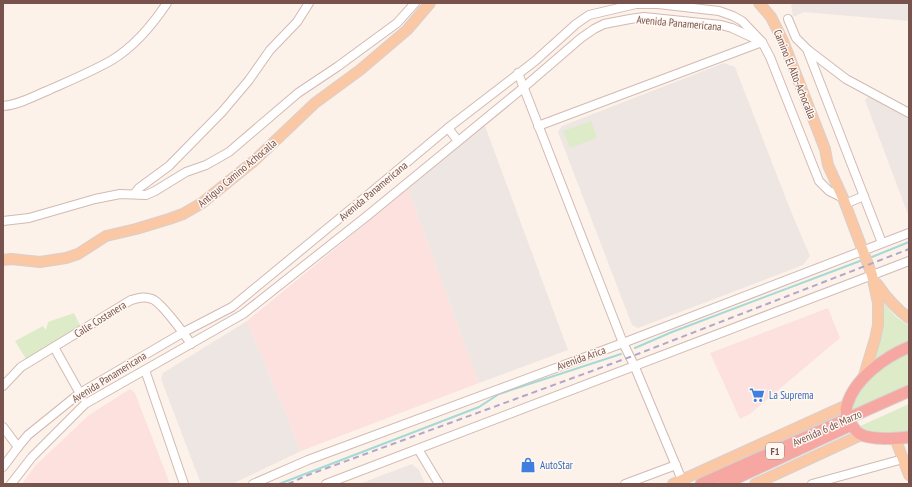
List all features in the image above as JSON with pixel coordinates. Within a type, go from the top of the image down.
[{"type":"highway","points":[[909,347],[887,358],[863,379],[852,393],[847,405],[846,413],[850,422],[861,435],[895,438],[909,437]]},
{"type":"highway","name":"Avenida 6 de Marzo","points":[[724,484],[909,391]]},
{"type":"highway","name":"Avenida 6 de Marzo","points":[[701,484],[909,399]]},
{"type":"main road","name":"Antiguo Camino Achocalla","points":[[3,260],[11,259],[40,262],[66,258],[78,254],[106,236],[169,219],[183,214],[202,203],[254,161],[315,103],[345,81],[401,35],[430,3]]},
{"type":"main road","name":"Camino El Alto-Achocalla","points":[[760,3],[771,17],[777,28],[825,148],[833,163],[840,182],[844,201],[872,275],[884,295],[899,311],[909,318]]},
{"type":"main road","name":"Camino El Alto-Achocalla","points":[[863,379],[878,325],[878,303],[872,275]]},
{"type":"main road","name":"Avenida 6 de Marzo","points":[[678,482],[847,405]]},
{"type":"main road","name":"Avenida 6 de Marzo","points":[[755,484],[861,435]]},
{"type":"main road","points":[[895,438],[909,475]]},
{"type":"street","points":[[3,106],[10,106],[29,99],[113,59],[152,25],[167,3]]},
{"type":"street","points":[[135,193],[139,188],[169,166],[222,112],[249,80],[270,50],[297,22],[309,3]]},
{"type":"street","points":[[3,221],[29,218],[95,199],[120,194],[135,193],[146,195],[186,172],[206,165],[229,152],[298,93],[337,67],[397,23],[415,3]]},
{"type":"street","name":"Avenida Panamericana","points":[[3,467],[28,435],[80,393],[184,332],[232,307],[448,128],[535,61],[576,24],[589,16],[636,4],[658,4],[719,11],[742,21],[762,42],[770,57],[819,180],[829,191],[844,201]]},
{"type":"street","name":"Avenida Panamericana","points":[[11,484],[32,457],[85,404],[239,316],[367,216],[523,88],[581,38],[594,29],[604,24],[630,18],[644,17],[721,25],[732,28],[762,42]]},
{"type":"street","points":[[788,19],[796,38],[807,49],[846,79],[909,113]]},
{"type":"street","points":[[538,126],[762,42]]},
{"type":"street","points":[[807,49],[882,243]]},
{"type":"street","points":[[518,73],[623,343],[634,365],[676,465],[678,482]]},
{"type":"street","points":[[448,128],[458,141]]},
{"type":"street","points":[[393,174],[403,186]]},
{"type":"street","points":[[844,201],[864,196]]},
{"type":"street","points":[[357,204],[367,216]]},
{"type":"street","name":"Avenida Arica","points":[[252,484],[328,452],[623,343],[909,233]]},
{"type":"street","points":[[318,235],[328,247]]},
{"type":"street","points":[[326,484],[909,261]]},
{"type":"street","points":[[276,270],[286,280]]},
{"type":"street","name":"Calle Costanera","points":[[3,386],[21,367],[131,300],[143,297],[154,300],[184,332],[191,344]]},
{"type":"street","points":[[232,307],[239,316]]},
{"type":"street","points":[[54,347],[85,404]]},
{"type":"street","points":[[145,370],[184,484]]},
{"type":"street","points":[[3,427],[18,447]]},
{"type":"street","points":[[418,449],[439,484]]},
{"type":"street","points":[[812,484],[903,459]]},
{"type":"street","points":[[626,484],[676,465]]},
{"type":"shaded area","points":[[791,3],[909,3],[909,21],[804,12],[793,17]]},
{"type":"shaded area","points":[[724,63],[735,67],[792,214],[810,256],[803,265],[638,328],[632,325],[558,132],[562,126]]},
{"type":"shaded area","points":[[869,96],[909,119],[909,217],[865,100]]},
{"type":"shaded area","points":[[485,126],[568,350],[479,383],[408,189]]},
{"type":"shaded area","points":[[408,189],[479,383],[301,451],[247,321]]},
{"type":"shaded area","points":[[828,308],[840,338],[750,414],[740,419],[710,353]]},
{"type":"shaded area","points":[[247,321],[301,451],[232,484],[201,484],[161,379],[163,373]]},
{"type":"shaded area","points":[[130,389],[135,393],[170,484],[22,484],[35,466],[89,415]]},
{"type":"shaded area","points":[[412,464],[419,470],[425,484],[359,484]]},
{"type":"green space","points":[[591,121],[597,138],[570,148],[563,131]]},
{"type":"green space","points":[[882,301],[895,316],[909,326],[909,342],[882,354],[871,363],[880,339],[883,324]]},
{"type":"green space","points":[[74,313],[81,327],[26,359],[15,341],[43,326],[46,330],[48,322]]},
{"type":"green space","points":[[909,352],[909,385],[852,412],[853,405],[859,391],[874,373],[886,364]]},
{"type":"green space","points":[[909,404],[909,432],[877,433],[858,427]]},
{"type":"waterway","points":[[872,257],[909,242]]},
{"type":"waterway","points":[[635,348],[672,332],[860,261]]},
{"type":"waterway","points":[[279,484],[479,407],[499,394],[621,354]]},
{"type":"railway","points":[[288,484],[308,475],[630,357],[909,249]]},
{"type":"place","name":"La Suprema","points":[[757,395]]},
{"type":"place","name":"AutoStar","points":[[528,465]]}]
